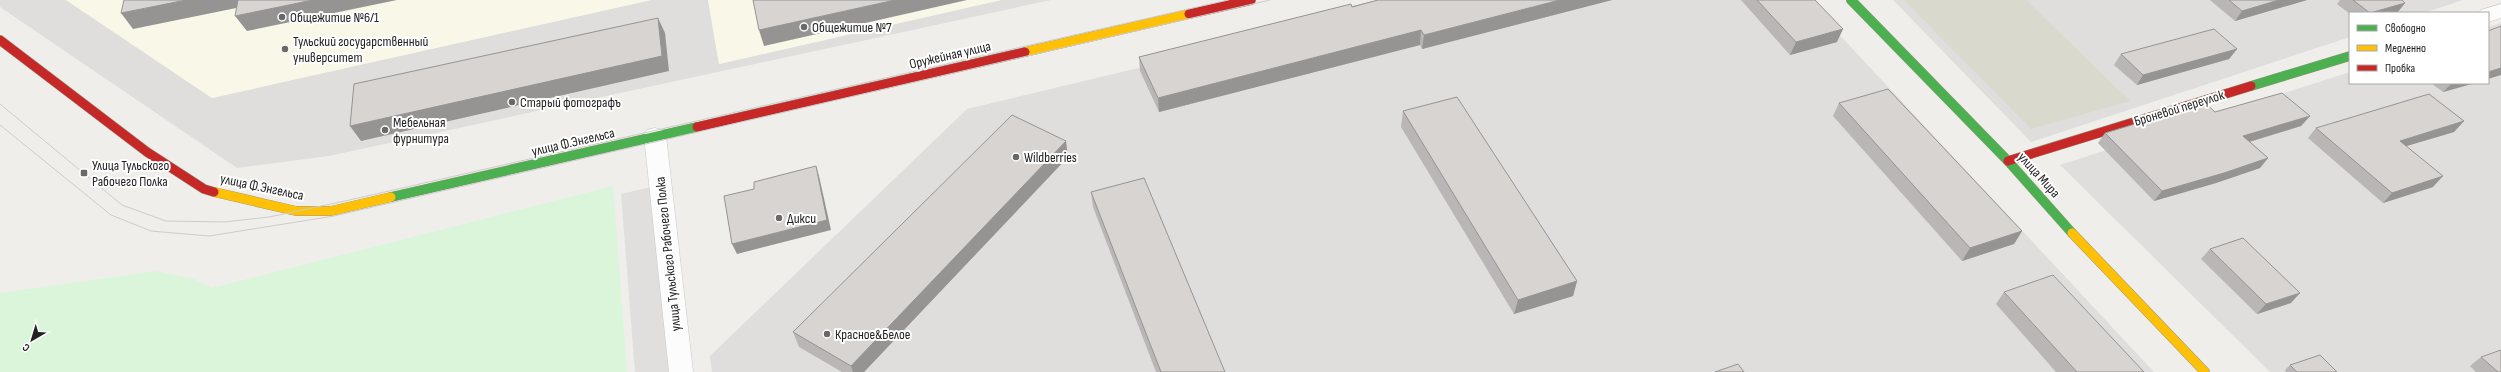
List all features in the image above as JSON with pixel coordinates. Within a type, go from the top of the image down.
[{"type":"street","name":"Оружейная улица","points":[[655,136],[1250,0]]},
{"type":"street","name":"улица Мира","points":[[1851,0],[2008,161],[2082,244],[2205,372]]},
{"type":"street","points":[[2489,15],[2501,11]]},
{"type":"street","name":"улица Ф.Энгельса","points":[[0,40],[147,152],[204,189],[231,198],[296,212],[331,211],[655,136]]},
{"type":"street","name":"Броневой переулок","points":[[2008,161],[2349,56]]},
{"type":"street","name":"улица Тульского Рабочего Полка","points":[[655,136],[663,194],[681,372]]},
{"type":"shaded area","points":[[0,0],[66,0],[212,98],[651,0],[708,0],[719,64],[1001,0],[1051,0],[329,156],[237,168],[0,7]]},
{"type":"shaded area","name":"Тульский государственный университет","points":[[66,0],[651,0],[212,98]]},
{"type":"shaded area","points":[[708,0],[1001,0],[719,64]]},
{"type":"shaded area","points":[[1423,0],[1807,0],[2154,372],[712,372],[710,356],[967,109]]},
{"type":"shaded area","points":[[1893,0],[2463,0],[2427,12],[2349,12],[2349,37],[2031,142]]},
{"type":"shaded area","points":[[1904,0],[2026,0],[2130,101],[2031,129]]},
{"type":"shaded area","points":[[2501,23],[2501,372],[2270,372],[2060,165],[2349,72],[2349,84],[2489,84],[2489,27]]},
{"type":"shaded area","points":[[651,187],[669,372],[635,372],[621,194]]},
{"type":"green space","points":[[613,186],[627,372],[0,372],[0,293],[156,271],[194,279],[212,288]]},
{"type":"building","points":[[124,0],[186,0],[121,13]]},
{"type":"building","points":[[238,0],[313,0],[235,16]]},
{"type":"building","points":[[753,0],[895,0],[759,30]]},
{"type":"building","points":[[1378,0],[1560,0],[1424,35],[1421,30],[1158,98],[1139,57],[1351,4],[1352,7]]},
{"type":"building","points":[[1757,0],[1815,0],[1843,29],[1796,42]]},
{"type":"building","points":[[2229,0],[2279,0],[2242,11]]},
{"type":"building","points":[[2353,0],[2402,0],[2405,3],[2374,12],[2369,12]]},
{"type":"building","points":[[658,18],[662,56],[350,126],[354,84]]},
{"type":"building","points":[[2501,26],[2501,68],[2489,72],[2489,31]]},
{"type":"building","points":[[2214,29],[2237,49],[2143,75],[2121,54]]},
{"type":"building","points":[[1888,89],[2022,231],[1970,248],[1839,103]]},
{"type":"building","points":[[2282,93],[2310,116],[2243,136],[2268,158],[2224,173],[2162,191],[2105,133],[2205,103],[2215,112]]},
{"type":"building","points":[[2429,94],[2464,121],[2400,141],[2443,176],[2392,193],[2316,128]]},
{"type":"building","points":[[1457,97],[1577,281],[1518,300],[1403,111]]},
{"type":"building","points":[[1012,115],[1066,141],[851,366],[793,332]]},
{"type":"building","name":"Дикси","points":[[816,166],[827,220],[732,244],[724,196],[754,189],[754,182]]},
{"type":"building","points":[[1144,178],[1225,372],[1161,372],[1091,192]]},
{"type":"building","points":[[2243,238],[2300,293],[2266,304],[2210,249]]},
{"type":"building","points":[[2053,275],[2144,372],[2077,372],[2004,292]]},
{"type":"building","points":[[2501,350],[2501,372],[2498,372],[2481,357]]},
{"type":"building","points":[[2320,355],[2337,372],[2297,372],[2290,365]]},
{"type":"building","points":[[1738,364],[1744,372],[1715,372]]},
{"type":"tram line","points":[[0,104],[122,205],[166,221],[224,222],[269,217],[345,201],[1228,0]]},
{"type":"tram line","points":[[0,125],[111,215],[151,231],[209,236],[334,216],[1270,0]]},
{"type":"traffic: fast","points":[[1851,0],[2008,161],[2072,233]]},
{"type":"traffic: fast","points":[[2251,86],[2349,56]]},
{"type":"traffic: fast","points":[[391,197],[697,127]]},
{"type":"traffic: slow","points":[[1025,52],[1189,14]]},
{"type":"traffic: slow","points":[[214,192],[296,211],[331,211],[391,197]]},
{"type":"traffic: slow","points":[[2072,233],[2205,372]]},
{"type":"traffic: jam","points":[[1189,14],[1251,0]]},
{"type":"traffic: jam","points":[[0,40],[147,152],[204,189],[214,192]]},
{"type":"traffic: jam","points":[[697,127],[1025,52]]},
{"type":"traffic: jam","points":[[2008,161],[2251,86]]},
{"type":"place","name":"Общежитие №6/1","points":[[282,17]]},
{"type":"place","name":"Общежитие №7","points":[[804,27]]},
{"type":"place","name":"Тульский государственный университет","points":[[285,49]]},
{"type":"place","name":"Старый фотографъ","points":[[512,102]]},
{"type":"place","name":"Мебельная фурнитура","points":[[385,130]]},
{"type":"place","name":"Wildberries","points":[[1016,157]]},
{"type":"place","name":"Улица Тульского Рабочего Полка","points":[[84,173]]},
{"type":"place","name":"Дикси","points":[[779,218]]},
{"type":"place","name":"Красное&Белое","points":[[827,334]]}]
